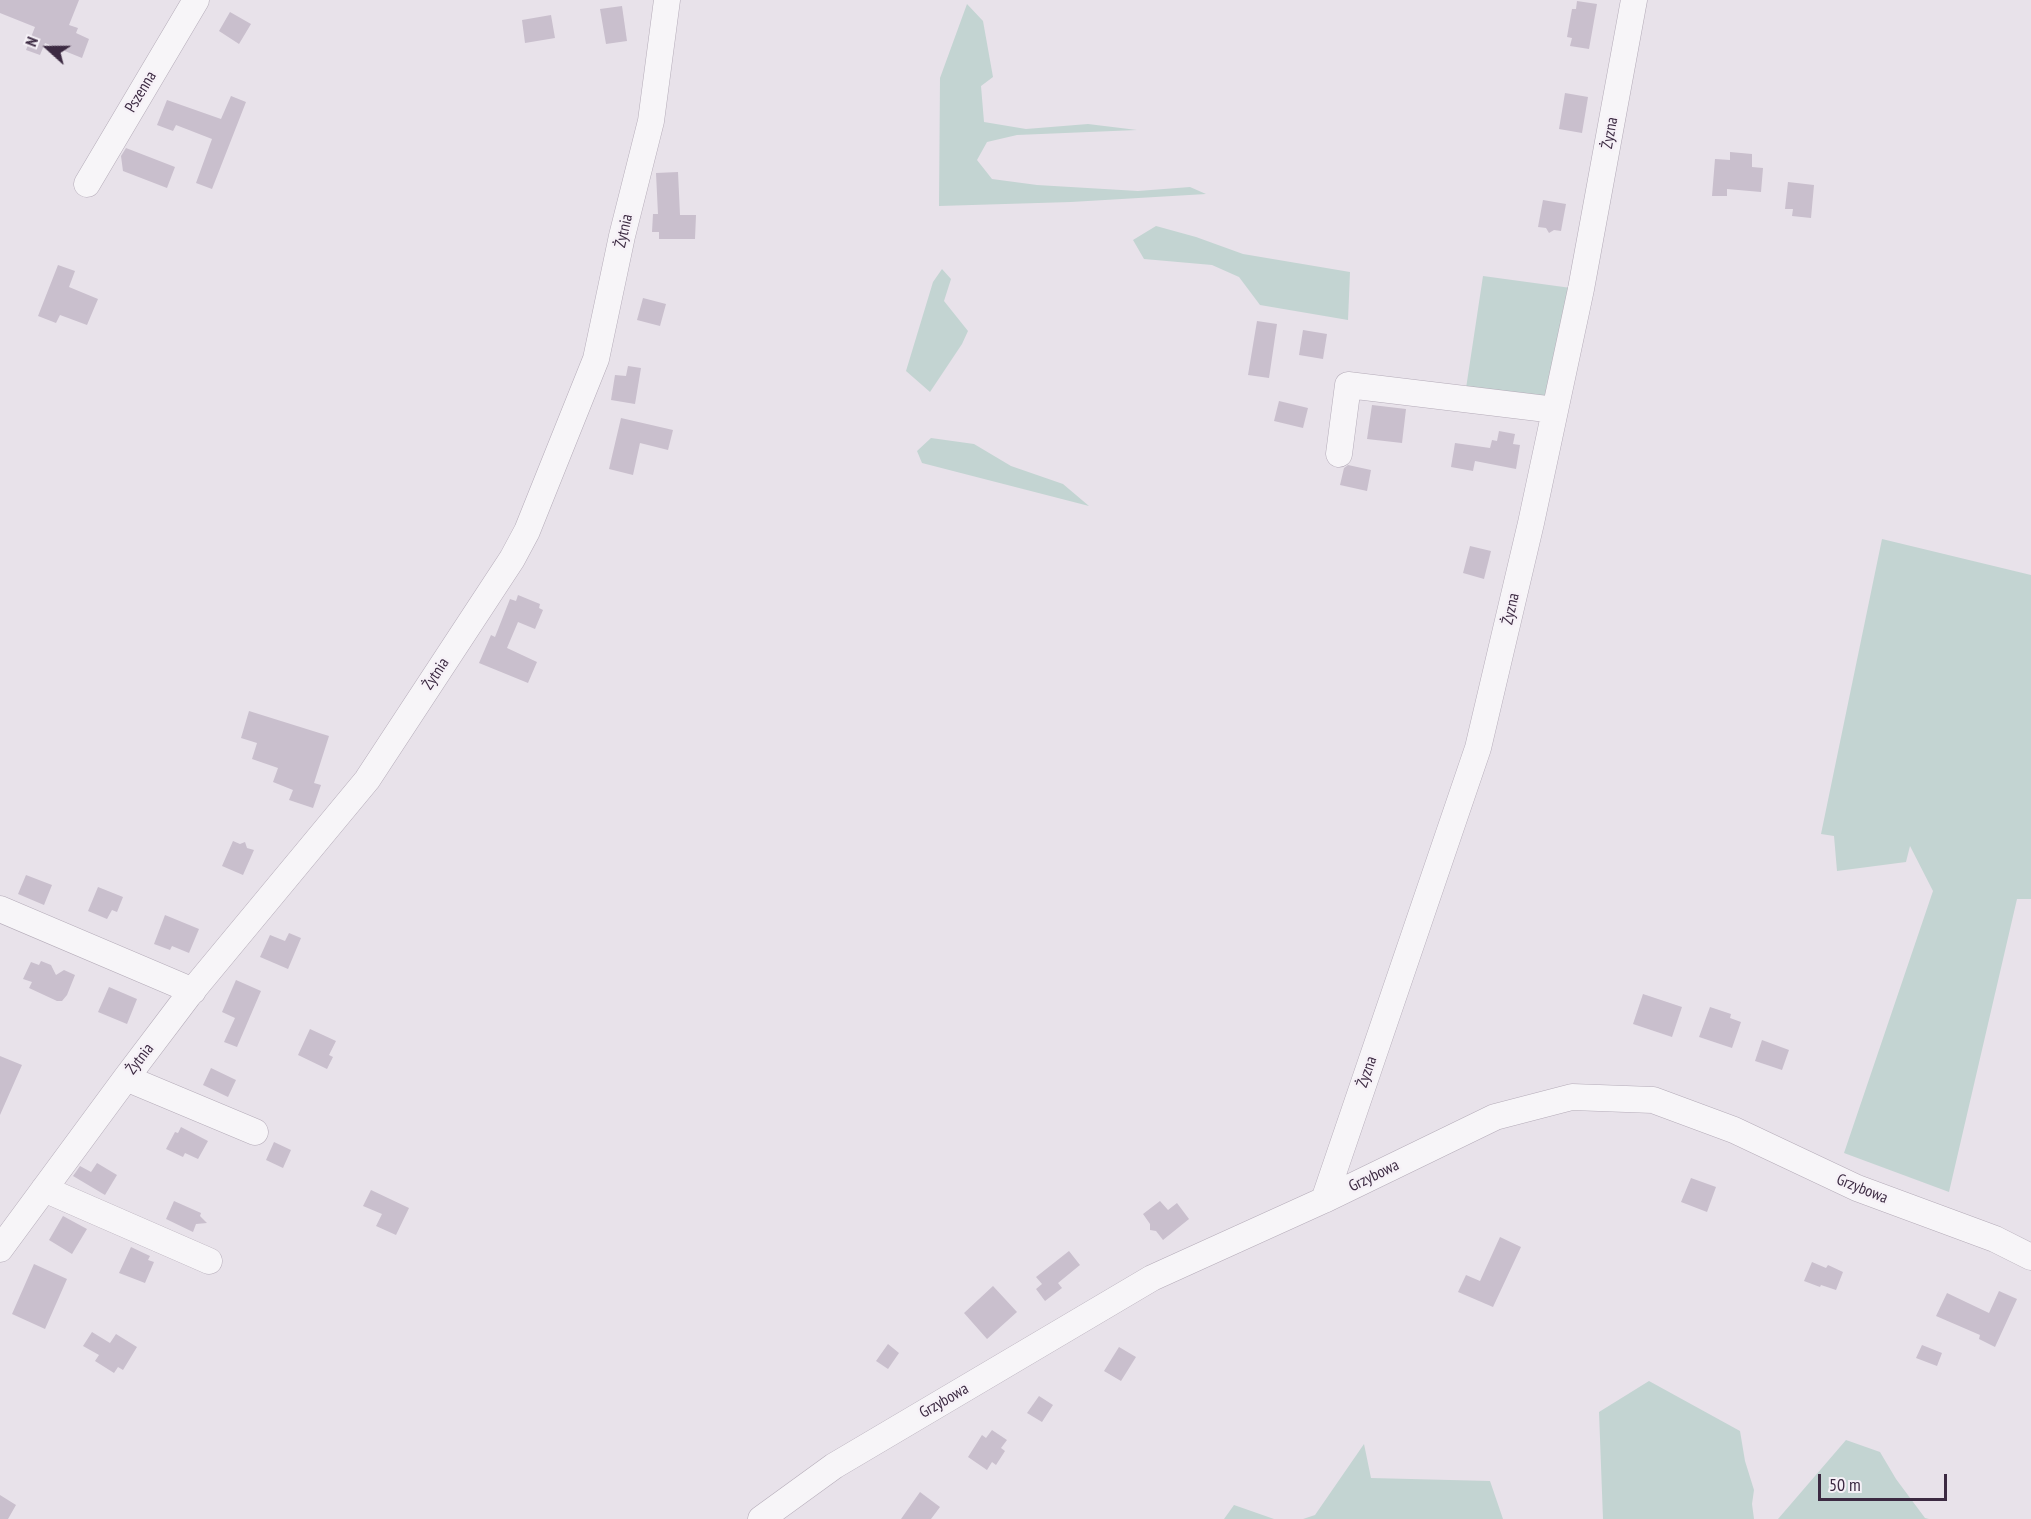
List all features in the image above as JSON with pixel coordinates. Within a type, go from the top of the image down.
[{"type":"street","name":"Pszenna","points":[[87,184],[196,0]]},
{"type":"street","name":"Żytnia","points":[[0,1249],[193,991],[367,780],[512,559],[527,531],[596,359],[622,236],[651,121],[667,0]]},
{"type":"street","name":"Żyzna","points":[[1324,1200],[1478,748],[1531,523],[1583,279],[1634,0]]},
{"type":"street","points":[[1339,454],[1348,385],[1555,410]]},
{"type":"street","points":[[0,909],[193,991]]},
{"type":"street","points":[[126,1078],[255,1132]]},
{"type":"street","name":"Grzybowa","points":[[761,1519],[834,1466],[1143,1283],[1324,1200],[1495,1117],[1572,1097],[1653,1100],[1734,1130],[1857,1188],[1995,1239],[2031,1257]]},
{"type":"street","points":[[44,1189],[209,1261]]},
{"type":"shaded area","points":[[967,4],[983,21],[993,77],[981,86],[984,122],[1026,129],[1088,124],[1137,130],[1017,135],[987,142],[977,160],[992,179],[1037,185],[1138,191],[1190,187],[1206,194],[1071,202],[939,206],[940,78]]},
{"type":"shaded area","points":[[1156,226],[1243,254],[1350,272],[1348,320],[1260,305],[1239,277],[1212,265],[1144,259],[1133,240]]},
{"type":"shaded area","points":[[942,269],[951,279],[944,301],[968,331],[930,392],[906,371],[933,282]]},
{"type":"shaded area","points":[[1483,276],[1571,288],[1550,398],[1465,395]]},
{"type":"shaded area","points":[[931,438],[974,444],[1011,466],[1063,484],[1089,506],[922,463],[917,451]]},
{"type":"shaded area","points":[[1882,539],[2031,575],[2031,899],[2017,899],[1949,1192],[1844,1153],[1933,891],[1910,846],[1906,862],[1837,871],[1834,836],[1821,834]]},
{"type":"shaded area","points":[[1649,1381],[1740,1431],[1745,1461],[1754,1490],[1752,1504],[1754,1519],[1603,1519],[1599,1412]]},
{"type":"shaded area","points":[[1846,1440],[1880,1452],[1896,1479],[1925,1518],[1929,1519],[1778,1519]]},
{"type":"shaded area","points":[[1364,1444],[1371,1478],[1490,1481],[1503,1519],[1303,1519],[1315,1515]]},
{"type":"shaded area","points":[[1234,1505],[1274,1519],[1224,1519]]},
{"type":"building","points":[[0,0],[79,0],[69,25],[78,28],[76,33],[89,39],[82,58],[45,43],[40,55],[26,50],[35,27],[0,13]]},
{"type":"building","points":[[1577,1],[1597,4],[1589,49],[1570,46],[1572,38],[1567,37],[1572,9],[1576,9]]},
{"type":"building","points":[[622,6],[627,41],[606,44],[600,9]]},
{"type":"building","points":[[230,12],[251,24],[239,44],[219,31]]},
{"type":"building","points":[[551,15],[555,38],[525,43],[522,20]]},
{"type":"building","points":[[1565,93],[1588,97],[1582,133],[1559,129]]},
{"type":"building","points":[[231,96],[246,102],[212,189],[196,183],[212,139],[176,125],[173,131],[157,125],[167,100],[221,119]]},
{"type":"building","points":[[126,148],[175,167],[167,188],[123,171],[121,156]]},
{"type":"building","points":[[1730,152],[1752,154],[1752,167],[1763,168],[1761,192],[1727,189],[1727,196],[1712,196],[1715,159],[1730,160]]},
{"type":"building","points":[[678,172],[680,215],[696,215],[695,239],[659,239],[659,232],[652,232],[653,214],[658,214],[656,173]]},
{"type":"building","points":[[1788,182],[1814,185],[1811,218],[1792,216],[1793,209],[1785,209]]},
{"type":"building","points":[[1543,200],[1566,204],[1561,231],[1554,230],[1549,233],[1546,228],[1538,227]]},
{"type":"building","points":[[58,265],[75,271],[69,287],[98,299],[87,325],[60,315],[56,323],[38,316]]},
{"type":"building","points":[[643,298],[666,304],[660,326],[637,320]]},
{"type":"building","points":[[1257,321],[1277,324],[1269,378],[1248,375]]},
{"type":"building","points":[[1303,330],[1327,334],[1323,359],[1299,355]]},
{"type":"building","points":[[628,366],[641,368],[635,404],[611,400],[615,375],[626,376]]},
{"type":"building","points":[[1279,401],[1308,408],[1303,428],[1274,421]]},
{"type":"building","points":[[1372,405],[1406,409],[1402,443],[1367,439]]},
{"type":"building","points":[[621,418],[673,430],[668,450],[640,443],[633,475],[609,469]]},
{"type":"building","points":[[1499,431],[1515,434],[1513,444],[1520,445],[1516,469],[1475,461],[1473,471],[1451,467],[1455,443],[1490,448],[1492,440],[1497,441]]},
{"type":"building","points":[[1348,465],[1371,470],[1367,491],[1340,485],[1344,468]]},
{"type":"building","points":[[1470,546],[1491,551],[1484,579],[1463,573]]},
{"type":"building","points":[[518,595],[540,604],[539,608],[543,610],[535,629],[518,622],[507,648],[537,662],[528,683],[479,663],[491,635],[495,637],[510,599],[516,601]]},
{"type":"building","points":[[249,711],[329,736],[314,783],[321,785],[313,808],[289,800],[293,790],[273,782],[278,768],[252,759],[257,743],[241,738]]},
{"type":"building","points":[[233,841],[240,844],[245,842],[247,848],[254,850],[243,875],[222,866]]},
{"type":"building","points":[[26,875],[52,885],[44,905],[18,894]]},
{"type":"building","points":[[98,887],[123,897],[117,912],[112,910],[107,919],[88,911]]},
{"type":"building","points":[[165,915],[199,929],[189,953],[172,946],[170,950],[154,944]]},
{"type":"building","points":[[289,933],[301,938],[288,969],[260,957],[270,935],[285,941]]},
{"type":"building","points":[[41,961],[51,965],[56,975],[64,970],[75,975],[62,1001],[57,1001],[29,988],[32,982],[23,979],[31,962],[39,965]]},
{"type":"building","points":[[236,980],[261,991],[237,1047],[224,1042],[235,1018],[222,1012]]},
{"type":"building","points":[[109,987],[137,999],[127,1024],[98,1012]]},
{"type":"building","points":[[1643,994],[1682,1007],[1672,1037],[1633,1024]]},
{"type":"building","points":[[1710,1007],[1731,1014],[1730,1018],[1741,1022],[1732,1048],[1699,1037]]},
{"type":"building","points":[[310,1029],[336,1041],[329,1055],[333,1057],[327,1069],[298,1055]]},
{"type":"building","points":[[1762,1040],[1789,1050],[1782,1070],[1755,1061]]},
{"type":"building","points":[[0,1056],[22,1065],[0,1115]]},
{"type":"building","points":[[211,1068],[236,1080],[228,1097],[203,1085]]},
{"type":"building","points":[[181,1127],[208,1141],[198,1159],[185,1153],[183,1157],[166,1149],[175,1132],[178,1133]]},
{"type":"building","points":[[274,1142],[291,1150],[283,1168],[266,1160]]},
{"type":"building","points":[[97,1163],[117,1175],[105,1195],[73,1176],[80,1166],[91,1172]]},
{"type":"building","points":[[1691,1178],[1716,1187],[1707,1212],[1681,1202]]},
{"type":"building","points":[[371,1190],[409,1208],[396,1235],[376,1226],[382,1214],[363,1206]]},
{"type":"building","points":[[174,1201],[201,1213],[200,1216],[207,1223],[196,1224],[193,1232],[166,1219]]},
{"type":"building","points":[[1160,1201],[1168,1210],[1177,1203],[1189,1219],[1163,1240],[1156,1231],[1150,1230],[1150,1224],[1143,1214]]},
{"type":"building","points":[[63,1216],[87,1229],[72,1254],[49,1240]]},
{"type":"building","points":[[1500,1237],[1521,1247],[1493,1307],[1458,1292],[1466,1275],[1480,1281]]},
{"type":"building","points":[[131,1247],[150,1256],[148,1260],[154,1262],[145,1283],[119,1273]]},
{"type":"building","points":[[1069,1251],[1080,1265],[1058,1283],[1062,1288],[1045,1301],[1036,1289],[1042,1284],[1036,1277]]},
{"type":"building","points":[[1812,1262],[1826,1268],[1828,1265],[1843,1272],[1836,1290],[1804,1281]]},
{"type":"building","points":[[34,1264],[67,1279],[45,1329],[12,1314]]},
{"type":"building","points":[[993,1286],[1017,1312],[987,1339],[964,1313]]},
{"type":"building","points":[[1999,1291],[2017,1299],[1995,1347],[1979,1339],[1980,1335],[1936,1316],[1947,1293],[1989,1313]]},
{"type":"building","points":[[92,1332],[110,1343],[116,1334],[137,1347],[123,1370],[118,1367],[114,1373],[95,1361],[99,1355],[83,1346]]},
{"type":"building","points":[[888,1344],[899,1353],[888,1369],[876,1361]]},
{"type":"building","points":[[1922,1345],[1942,1353],[1937,1366],[1916,1358]]},
{"type":"building","points":[[1119,1347],[1136,1357],[1121,1381],[1104,1371]]},
{"type":"building","points":[[1039,1396],[1053,1405],[1042,1422],[1027,1413]]},
{"type":"building","points":[[992,1430],[1007,1440],[1001,1448],[1005,1451],[996,1465],[992,1462],[987,1470],[968,1457],[982,1435],[986,1438]]},
{"type":"building","points":[[920,1492],[940,1507],[931,1519],[901,1519]]},
{"type":"building","points":[[0,1495],[16,1505],[8,1519],[0,1519]]}]
